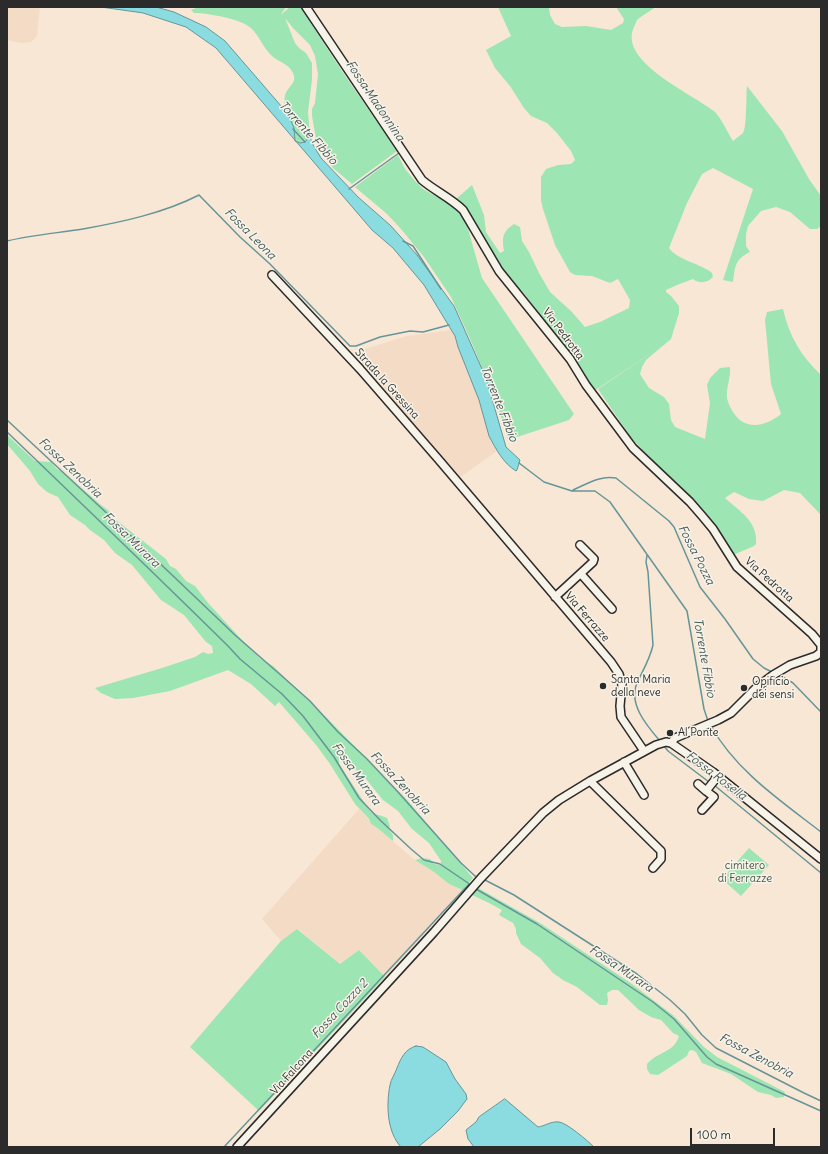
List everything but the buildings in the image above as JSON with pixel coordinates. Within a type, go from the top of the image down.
[{"type":"street","name":"Via Pedrotta","points":[[306,7],[422,180],[463,210],[499,271],[570,359],[586,385],[633,448],[676,488],[704,517],[714,529],[737,567],[812,634],[821,645],[821,652],[816,656],[790,665],[776,674],[757,687],[731,713],[668,742]]},
{"type":"street","name":"Strada la Gressina","points":[[272,275],[360,369],[482,511]]},
{"type":"street","name":"Via Ferrazze","points":[[482,511],[598,647],[619,674],[622,684],[620,706],[621,717],[644,751]]},
{"type":"street","points":[[555,597],[593,562],[594,559],[580,545]]},
{"type":"street","points":[[581,574],[612,609]]},
{"type":"street","points":[[653,868],[661,859],[661,851],[590,781],[656,745],[668,742],[712,784],[821,859]]},
{"type":"street","points":[[624,762],[644,795]]},
{"type":"street","name":"Via Falcona","points":[[237,1147],[428,938],[475,884],[543,814],[559,800],[590,781]]},
{"type":"street","points":[[698,784],[712,784]]},
{"type":"street","points":[[702,810],[714,797],[712,784]]},
{"type":"shaded area","points":[[7,7],[40,7],[37,36],[31,42],[21,43],[7,40]]},
{"type":"shaded area","points":[[451,330],[455,336],[479,400],[489,436],[497,451],[459,478],[348,354],[407,336]]},
{"type":"shaded area","points":[[359,809],[371,824],[415,860],[449,884],[463,890],[385,977],[359,950],[340,964],[298,929],[281,941],[262,919]]},
{"type":"green space","points":[[199,7],[286,7],[282,13],[283,15],[283,13],[290,7],[300,7],[397,151],[352,184],[333,168],[317,144],[312,109],[315,103],[318,74],[315,56],[310,45],[285,18],[295,43],[306,53],[312,63],[312,80],[308,112],[310,136],[305,142],[300,143],[295,141],[291,121],[284,110],[285,95],[294,81],[293,72],[285,64],[269,53],[255,32],[247,25],[224,17],[194,13],[191,10]]},
{"type":"green space","points":[[498,7],[549,7],[550,15],[555,24],[562,27],[586,26],[611,30],[623,23],[624,19],[616,7],[656,7],[637,20],[634,27],[632,40],[637,53],[647,65],[676,87],[715,112],[733,141],[743,133],[744,130],[747,86],[782,131],[809,179],[821,196],[821,226],[817,229],[810,229],[790,212],[776,207],[761,211],[748,226],[746,246],[750,252],[741,258],[737,264],[733,282],[723,280],[753,189],[713,168],[702,174],[687,203],[669,248],[683,259],[708,270],[712,273],[713,277],[708,281],[703,282],[698,282],[693,279],[666,290],[666,292],[679,306],[679,313],[671,339],[646,360],[640,374],[649,388],[664,397],[669,404],[671,420],[675,427],[705,439],[710,403],[707,385],[710,378],[720,368],[730,367],[727,398],[733,412],[743,422],[749,424],[756,425],[768,422],[781,414],[771,384],[765,320],[767,312],[783,309],[792,337],[807,360],[821,375],[821,515],[800,493],[784,490],[763,501],[749,499],[734,492],[725,498],[751,523],[756,536],[756,544],[733,555],[722,535],[702,509],[650,459],[630,436],[598,389],[663,345],[594,391],[575,359],[546,324],[523,292],[503,275],[492,259],[456,199],[472,185],[484,215],[486,232],[500,253],[504,251],[503,239],[507,230],[514,224],[520,227],[522,241],[550,292],[571,311],[585,327],[600,322],[629,308],[630,300],[618,279],[610,283],[592,276],[575,275],[570,272],[555,245],[541,200],[541,177],[546,169],[558,165],[571,164],[575,160],[571,151],[557,133],[547,123],[531,116],[524,108],[510,86],[495,68],[486,50],[511,36]]},
{"type":"green space","points":[[398,155],[405,169],[423,189],[446,202],[458,211],[466,222],[482,278],[574,414],[569,420],[508,440],[498,407],[451,297],[424,257],[401,229],[387,214],[355,187]]},
{"type":"green space","points":[[7,435],[35,461],[51,462],[56,468],[108,510],[116,520],[166,559],[170,566],[176,569],[186,581],[195,586],[209,604],[241,639],[261,659],[273,666],[327,718],[408,801],[473,878],[463,890],[449,884],[415,860],[422,858],[430,859],[434,864],[441,865],[441,861],[429,843],[412,829],[398,811],[383,800],[362,774],[355,769],[348,760],[341,756],[339,759],[339,764],[370,811],[387,818],[390,826],[389,829],[393,835],[393,841],[371,824],[369,819],[355,804],[317,746],[279,702],[275,706],[251,684],[228,670],[170,691],[133,698],[115,699],[101,693],[95,688],[195,657],[203,652],[208,654],[213,653],[212,646],[206,642],[184,615],[161,600],[132,565],[115,553],[104,540],[70,515],[58,497],[47,492],[38,484],[30,471],[7,444]]},
{"type":"green space","name":"cimitero di Ferrazze","points":[[749,848],[769,865],[741,896],[722,879]]},
{"type":"green space","points":[[478,888],[540,923],[632,984],[674,1016],[704,1047],[717,1057],[785,1092],[784,1097],[776,1098],[771,1095],[758,1092],[731,1074],[702,1063],[696,1052],[692,1050],[689,1051],[687,1056],[658,1075],[650,1074],[647,1069],[647,1064],[670,1049],[677,1042],[679,1036],[673,1033],[661,1020],[651,1017],[639,1010],[618,990],[612,990],[607,993],[607,1005],[600,1005],[577,987],[553,973],[540,958],[521,944],[513,923],[499,915],[502,910],[472,895]]},
{"type":"green space","points":[[297,929],[340,964],[359,950],[385,977],[259,1111],[190,1047],[281,941]]},
{"type":"water","points":[[101,7],[156,7],[174,12],[206,27],[225,41],[288,114],[294,128],[295,140],[216,48],[186,27],[143,13]]},
{"type":"water","points":[[310,136],[312,143],[321,158],[358,197],[390,225],[417,255],[454,306],[486,378],[506,447],[520,460],[516,471],[511,468],[497,451],[489,436],[479,400],[455,336],[424,285],[393,248],[372,230],[296,141],[300,143],[305,142]]},
{"type":"water","points":[[416,1046],[423,1047],[446,1062],[455,1079],[466,1094],[467,1099],[458,1111],[440,1129],[418,1147],[401,1147],[396,1141],[390,1126],[388,1101],[390,1085],[402,1057],[409,1049]]},
{"type":"water","points":[[505,1099],[538,1127],[553,1122],[563,1123],[594,1147],[474,1147],[468,1139],[466,1130],[476,1122],[479,1117]]},
{"type":"waterway","name":"Fossa Madonnina","points":[[301,7],[353,83]]},
{"type":"waterway","name":"Torrente Fibbio","points":[[293,129],[305,142]]},
{"type":"waterway","name":"Fossa Madonnina","points":[[349,189],[399,153]]},
{"type":"waterway","name":"Fossa Leona","points":[[7,241],[128,220],[172,207],[199,195],[240,237],[270,264],[350,346],[356,346],[380,337],[410,331],[423,332],[449,325]]},
{"type":"waterway","name":"Torrente Fibbio","points":[[403,241],[413,246],[441,289]]},
{"type":"waterway","name":"Fossa Zenobria","points":[[7,420],[235,635],[310,701],[338,732],[367,759],[398,792],[461,863],[479,878]]},
{"type":"waterway","name":"Fossa Murara","points":[[7,432],[173,592],[240,659],[282,694],[303,716],[334,757],[359,798],[381,821],[424,860],[440,864],[471,885]]},
{"type":"waterway","name":"Torrente Fibbio","points":[[519,463],[544,482],[572,491],[595,491],[610,502],[687,611],[704,709],[708,721]]},
{"type":"waterway","name":"Fossa Pozza","points":[[573,490],[599,479],[610,477],[616,478],[669,521],[674,527],[700,587],[753,659],[764,668],[772,672]]},
{"type":"waterway","name":"Fossa Rosella","points":[[647,555],[646,562],[653,645],[648,660],[637,683],[635,699],[640,714],[660,741]]},
{"type":"waterway","name":"Fossa Pozza","points":[[778,674],[793,683],[821,712]]},
{"type":"waterway","name":"Torrente Fibbio","points":[[711,726],[721,742],[746,771],[775,797],[821,832]]},
{"type":"waterway","name":"Fossa Rosella","points":[[664,746],[668,751],[709,782]]},
{"type":"waterway","name":"Fossa Rosella","points":[[714,785],[821,873]]},
{"type":"waterway","name":"Fossa Zenobria","points":[[483,879],[514,895],[637,974],[685,1014],[702,1035],[716,1048],[821,1101]]},
{"type":"waterway","name":"Fossa Cozza 2","points":[[224,1147],[469,884]]},
{"type":"waterway","name":"Fossa Murara","points":[[476,889],[537,924],[653,1002],[674,1019],[707,1057],[716,1064],[821,1111]]},
{"type":"place","name":"Santa Maria della neve","points":[[603,686]]},
{"type":"place","name":"Opificio dei sensi","points":[[744,688]]},
{"type":"place","name":"Al Ponte","points":[[670,733]]}]
